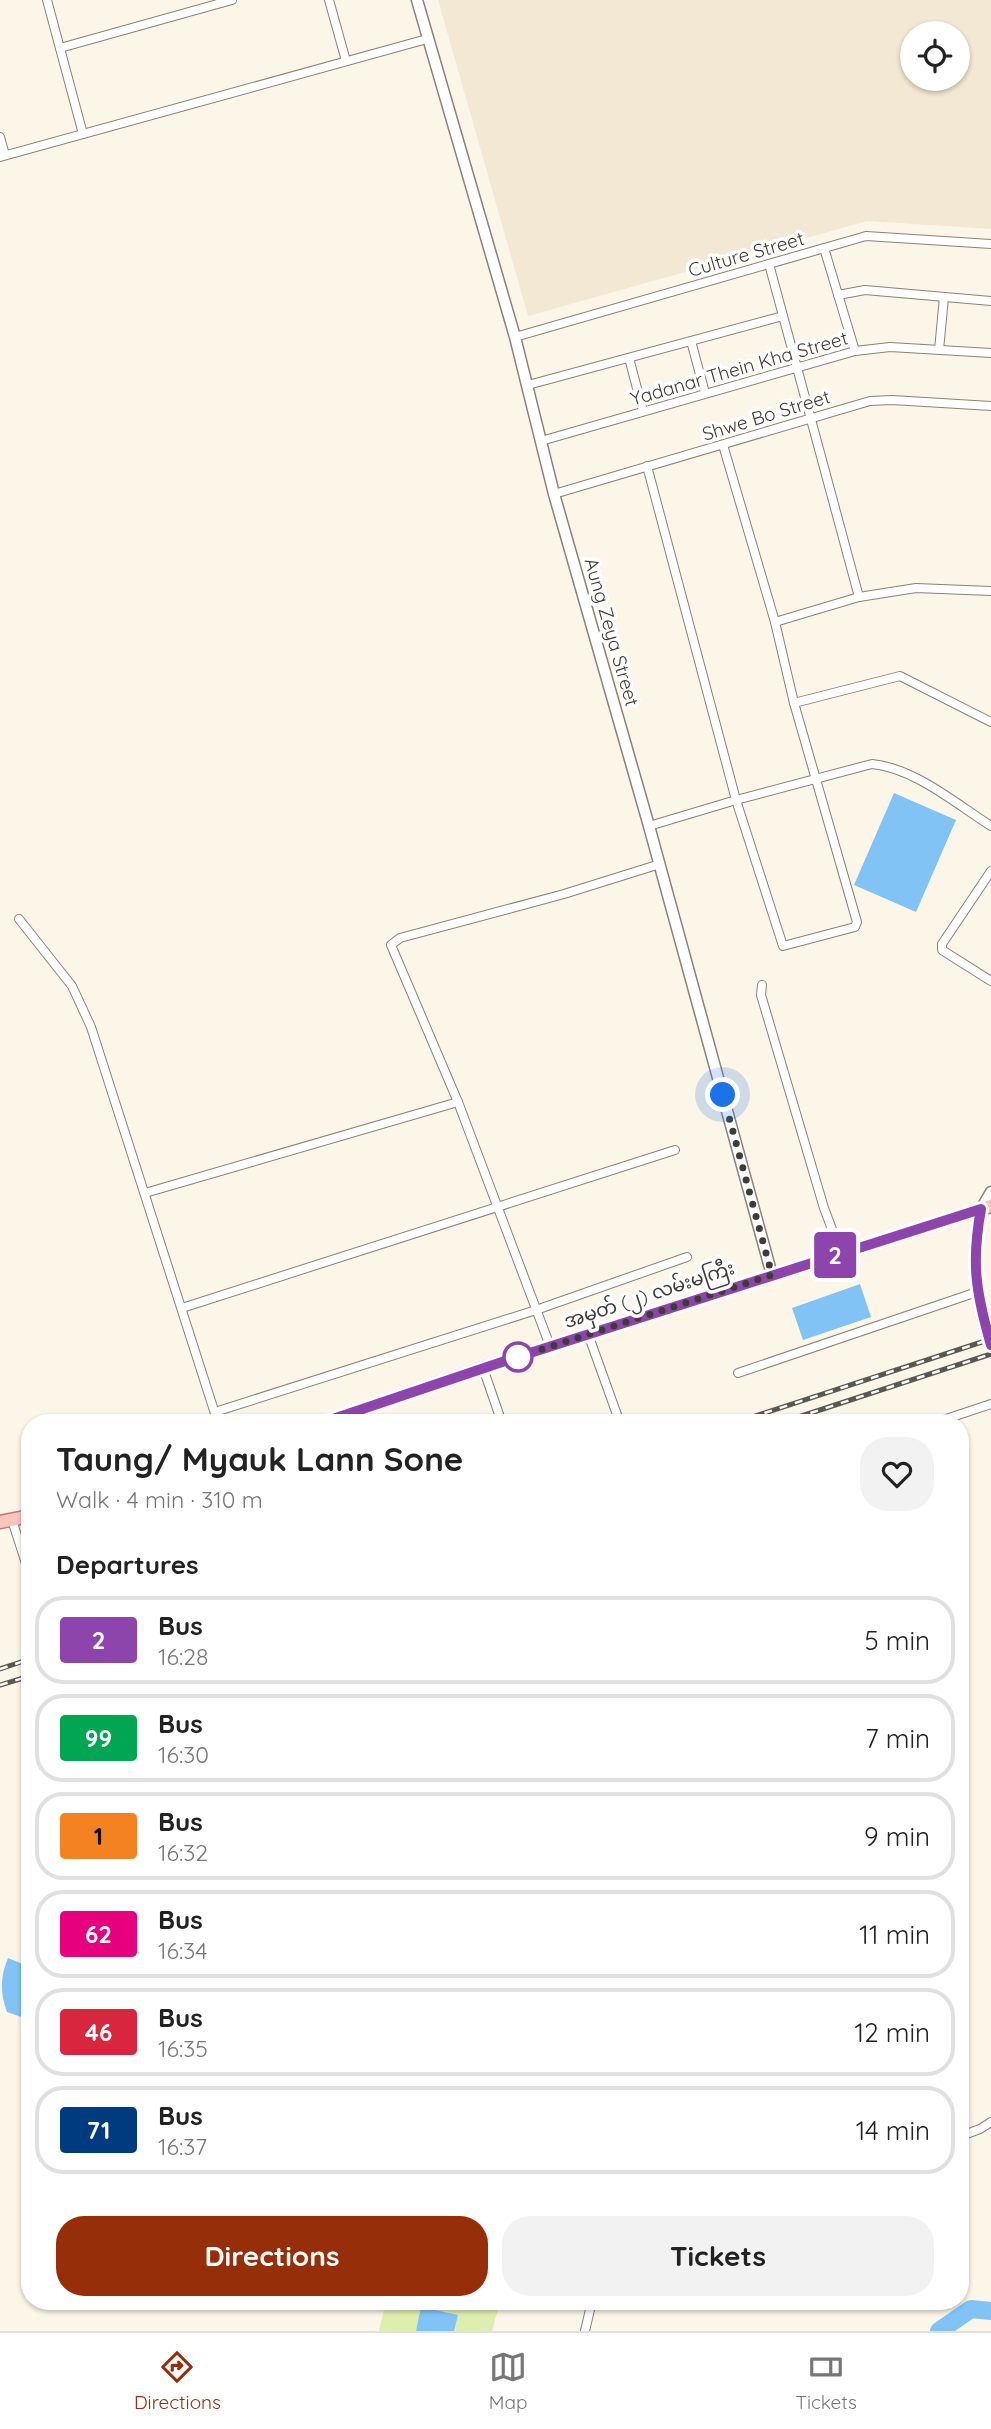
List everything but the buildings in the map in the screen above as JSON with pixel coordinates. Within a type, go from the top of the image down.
[{"type":"main road","name":"အမှတ် (၂) လမ်းမကြီး","points":[[348,1414],[841,1252],[986,1208]]},
{"type":"main road","points":[[986,1208],[976,1236],[974,1264],[991,1345]]},
{"type":"street","points":[[47,0],[83,134]]},
{"type":"street","points":[[60,48],[232,0]]},
{"type":"street","points":[[329,0],[346,61]]},
{"type":"street","name":"Aung Zeya Street","points":[[417,0],[515,337],[554,494],[660,864],[772,1275]]},
{"type":"street","points":[[0,137],[2,156],[427,39]]},
{"type":"street","name":"Culture Street","points":[[515,337],[866,236],[991,244]]},
{"type":"street","points":[[824,248],[855,351]]},
{"type":"street","points":[[769,264],[859,597]]},
{"type":"street","points":[[838,295],[865,290],[991,301]]},
{"type":"street","points":[[939,350],[944,297]]},
{"type":"street","points":[[528,386],[783,316]]},
{"type":"street","points":[[691,341],[705,393]]},
{"type":"street","name":"Yadanar Thein Kha Street","points":[[541,441],[855,351],[890,347],[991,353]]},
{"type":"street","points":[[629,358],[643,411]]},
{"type":"street","name":"Shwe Bo Street","points":[[554,494],[870,401],[991,407]]},
{"type":"street","points":[[647,467],[736,800],[783,946],[855,927],[857,922],[793,703],[775,622],[723,445]]},
{"type":"street","points":[[775,622],[859,597],[916,588],[991,592]]},
{"type":"street","points":[[793,703],[900,676],[991,722]]},
{"type":"street","points":[[649,826],[872,764],[905,772],[991,826]]},
{"type":"street","points":[[550,1346],[458,1102],[391,945],[394,941],[564,894],[660,864]]},
{"type":"street","points":[[991,871],[942,944],[942,950],[991,981]]},
{"type":"street","points":[[19,919],[70,984],[91,1027],[215,1412],[537,1310],[687,1257]]},
{"type":"street","points":[[762,985],[761,995],[824,1208],[841,1252]]},
{"type":"street","points":[[145,1193],[458,1102]]},
{"type":"street","points":[[182,1308],[675,1150]]},
{"type":"street","points":[[986,1208],[991,1192]]},
{"type":"street","points":[[738,1373],[978,1292]]},
{"type":"street","points":[[588,1334],[617,1414]]},
{"type":"street","points":[[483,1368],[499,1414]]},
{"type":"street","points":[[961,1414],[991,1404]]},
{"type":"street","points":[[6,1521],[21,1555]]},
{"type":"street","points":[[969,2133],[991,2122]]},
{"type":"street","points":[[585,2331],[590,2310]]},
{"type":"shaded area","points":[[438,0],[991,0],[991,229],[867,221],[528,316]]},
{"type":"green space","points":[[384,2310],[498,2310],[492,2331],[379,2331]]},
{"type":"water","points":[[894,793],[956,820],[916,912],[854,885]]},
{"type":"water","points":[[860,1284],[871,1317],[803,1340],[792,1308]]},
{"type":"water","points":[[8,1958],[21,1963],[21,2017],[7,2012],[3,1998],[3,1972]]},
{"type":"water","points":[[420,2310],[458,2315],[454,2331],[416,2331]]},
{"type":"waterway","points":[[939,2331],[971,2309],[991,2311]]},
{"type":"railway","points":[[762,1414],[991,1339]]},
{"type":"railway","points":[[808,1414],[991,1354]]},
{"type":"railway","points":[[0,1669],[21,1662]]},
{"type":"railway","points":[[0,1685],[21,1679]]},
{"type":"bus line","name":"2","points":[[348,1414],[841,1252],[981,1209],[974,1264],[991,1345]]},
{"type":"route","points":[[518,1357],[772,1275],[723,1095]]}]
